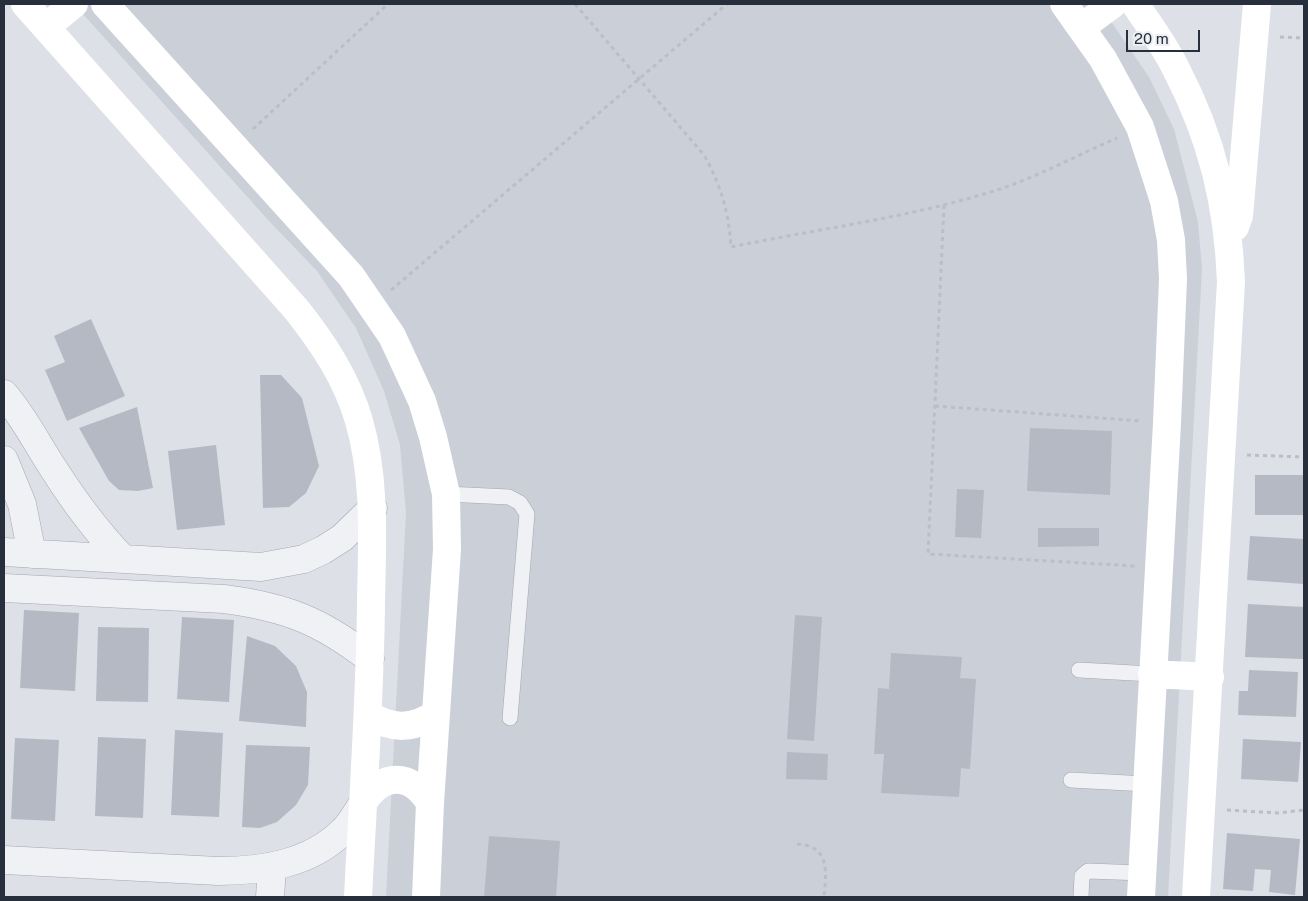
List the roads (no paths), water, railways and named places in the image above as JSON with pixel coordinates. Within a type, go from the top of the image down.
[{"type":"main road","points":[[25,4],[290,302],[323,343],[344,380],[359,420],[368,461],[373,508],[368,714],[358,897]]},
{"type":"main road","points":[[46,27],[74,4]]},
{"type":"main road","points":[[105,4],[351,276],[373,305],[396,344],[422,401],[446,494],[446,549],[426,897]]},
{"type":"main road","points":[[1064,4],[1082,27],[1123,92],[1140,128],[1164,201],[1171,240],[1173,279],[1167,423],[1142,885]]},
{"type":"main road","points":[[1082,27],[1113,4]]},
{"type":"main road","points":[[1135,4],[1175,67],[1194,107],[1210,148],[1229,234],[1231,282],[1196,897]]},
{"type":"main road","points":[[1229,234],[1237,223],[1239,216],[1257,4]]},
{"type":"main road","points":[[1152,674],[1210,676]]},
{"type":"main road","points":[[368,714],[386,724],[408,726],[418,724],[436,713]]},
{"type":"main road","points":[[363,803],[370,791],[382,782],[396,780],[410,782],[422,790],[430,802]]},
{"type":"street","points":[[4,394],[32,431],[52,467],[84,515],[123,559]]},
{"type":"street","points":[[32,554],[22,504],[9,470],[52,467]]},
{"type":"street","points":[[4,552],[260,567],[296,560],[323,550],[342,538],[373,508]]},
{"type":"street","points":[[258,604],[260,567]]},
{"type":"street","points":[[4,588],[224,600],[258,604],[315,622],[370,659]]},
{"type":"street","points":[[4,860],[218,871],[248,871],[272,868],[298,859],[322,847],[344,831],[363,803]]},
{"type":"street","points":[[270,897],[272,868]]},
{"type":"lane","points":[[446,494],[509,498],[520,503],[527,514],[510,718]]},
{"type":"lane","points":[[1079,670],[1152,674]]},
{"type":"lane","points":[[1071,780],[1147,784]]},
{"type":"lane","points":[[1081,897],[1082,876],[1088,871],[1142,885]]}]
